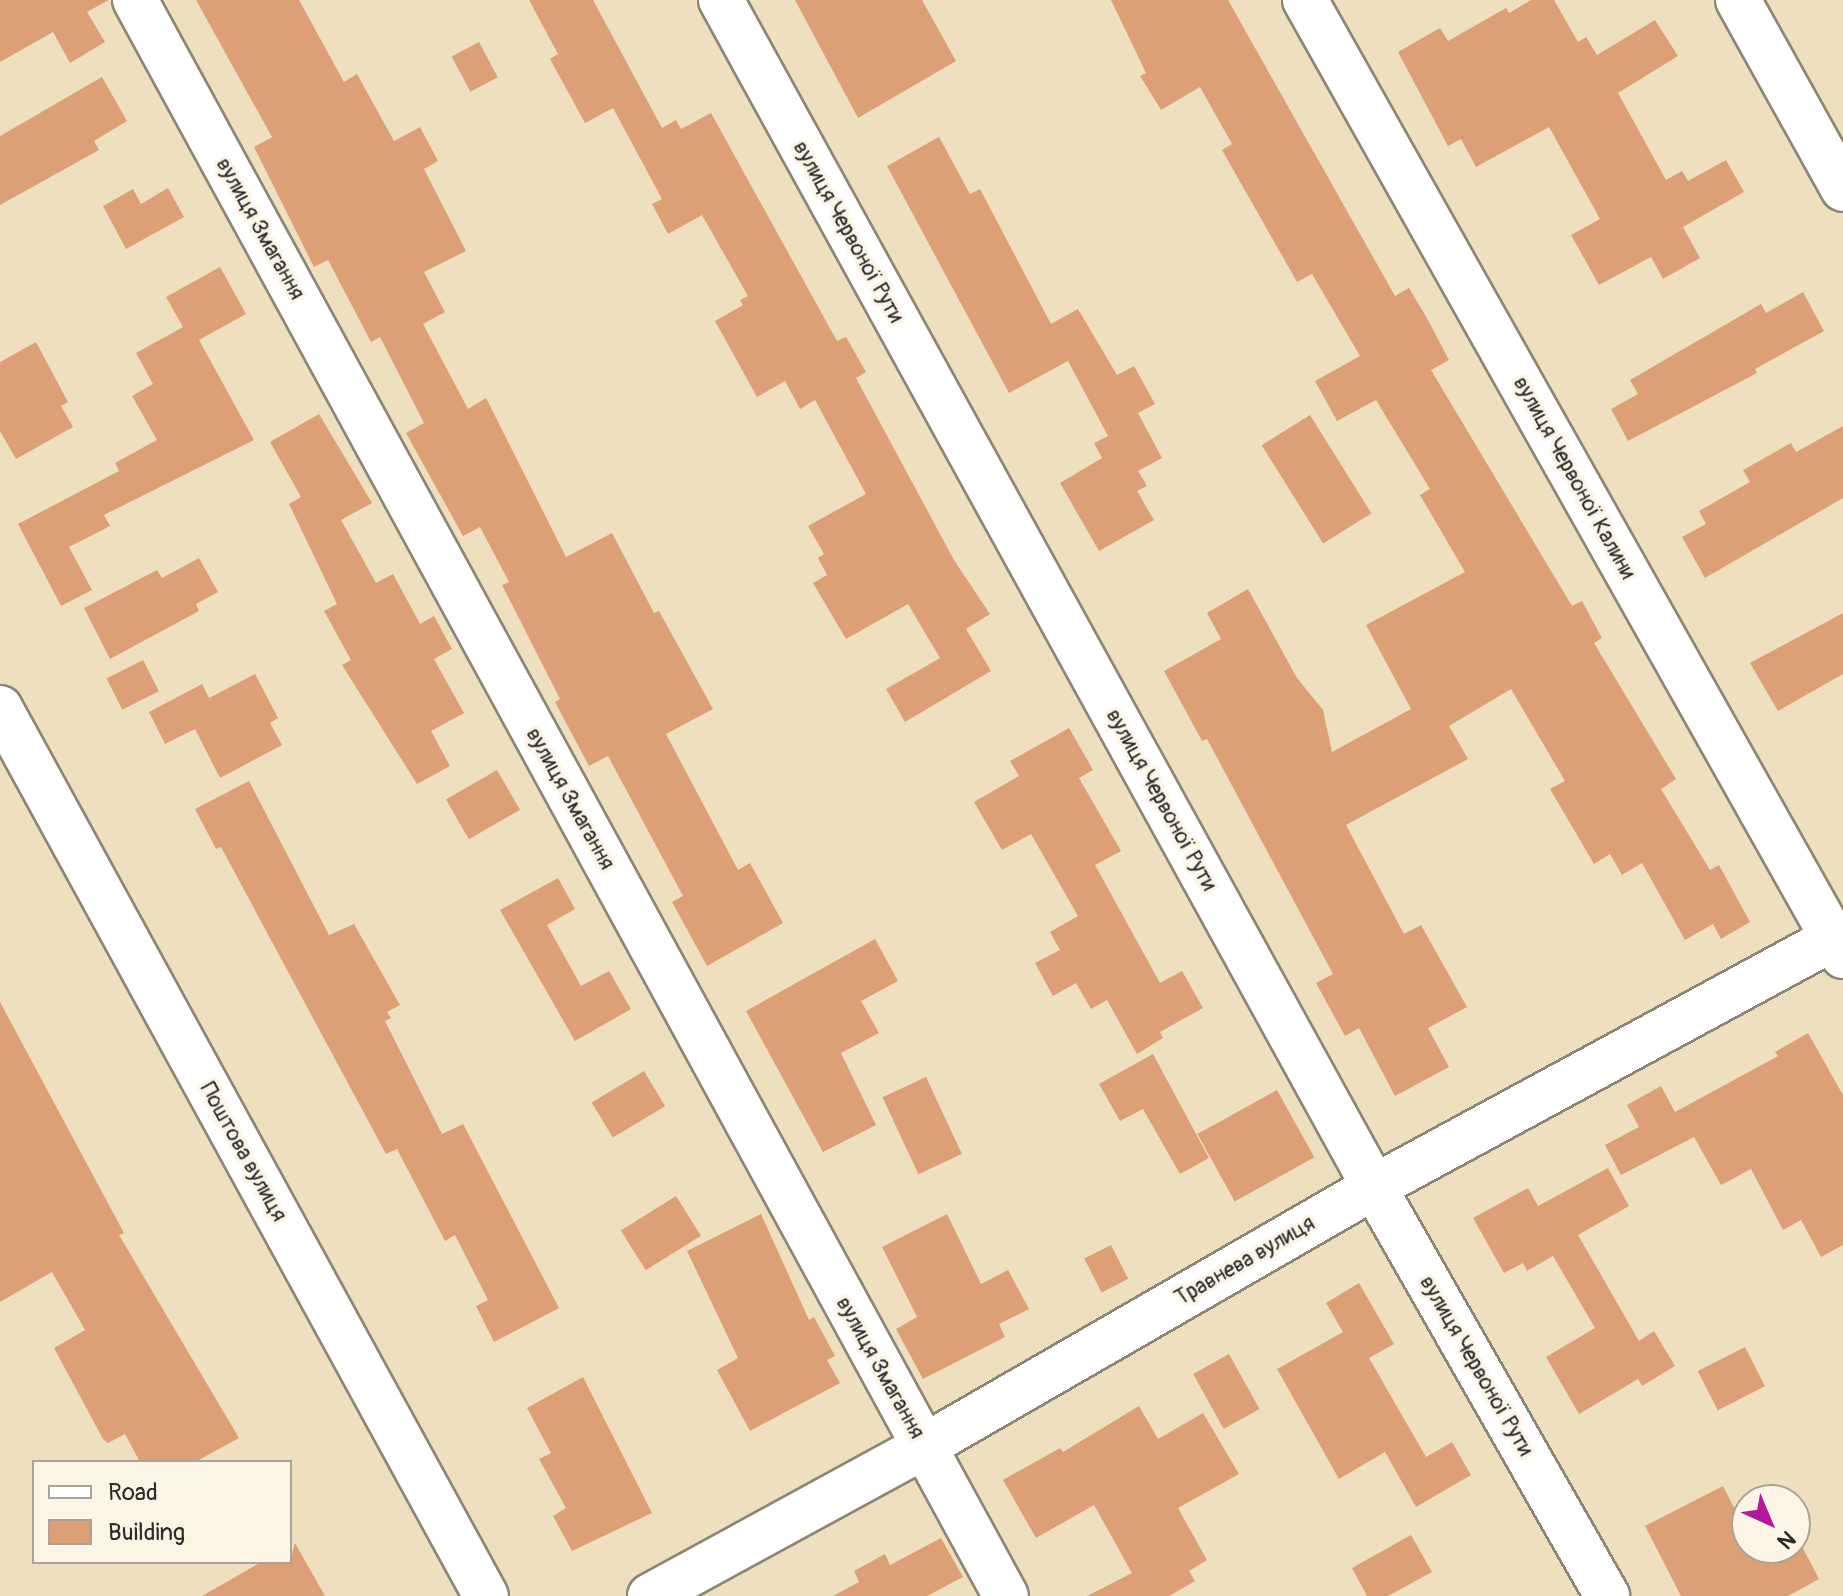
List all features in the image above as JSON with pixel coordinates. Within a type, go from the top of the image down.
[{"type":"street","name":"вулиця Змагання","points":[[135,0],[1006,1596]]},
{"type":"street","name":"вулиця Червоної Рути","points":[[721,0],[1374,1187],[1607,1596]]},
{"type":"street","name":"вулиця Червоної Калини","points":[[1305,0],[1840,943]]},
{"type":"street","points":[[1738,0],[1843,189]]},
{"type":"street","name":"Поштова вулиця","points":[[0,708],[486,1596]]},
{"type":"street","name":"Травнева вулиця","points":[[650,1596],[923,1447],[1374,1187],[1840,943]]},
{"type":"building","points":[[0,0],[109,0],[87,12],[105,42],[70,63],[53,32],[0,62]]},
{"type":"building","points":[[196,0],[299,0],[344,82],[357,74],[394,141],[420,127],[438,161],[424,169],[466,251],[424,272],[445,312],[423,324],[468,409],[486,398],[566,557],[612,533],[654,613],[659,611],[713,709],[666,734],[738,870],[750,863],[783,923],[707,966],[672,902],[683,896],[608,756],[589,766],[555,702],[560,699],[502,585],[509,582],[480,527],[463,536],[406,433],[424,423],[380,337],[371,342],[328,260],[314,267],[254,147],[272,137]]},
{"type":"building","points":[[529,0],[593,0],[662,128],[676,120],[681,129],[711,113],[837,341],[846,337],[866,372],[856,378],[954,560],[990,614],[966,629],[991,671],[905,722],[886,689],[940,658],[908,604],[846,639],[813,583],[827,575],[818,558],[824,554],[808,526],[866,494],[815,400],[800,409],[785,381],[757,397],[715,321],[743,305],[740,300],[748,296],[702,215],[668,234],[652,204],[662,199],[613,108],[585,123],[550,59],[558,54]]},
{"type":"building","points":[[795,0],[922,0],[956,61],[858,118]]},
{"type":"building","points":[[1111,0],[1228,0],[1395,296],[1409,288],[1428,320],[1449,360],[1431,370],[1572,606],[1582,601],[1602,638],[1594,643],[1676,779],[1661,789],[1710,870],[1719,865],[1750,922],[1721,939],[1713,924],[1685,940],[1642,863],[1622,875],[1610,854],[1594,864],[1550,789],[1565,781],[1511,689],[1449,726],[1468,759],[1346,825],[1404,934],[1421,925],[1467,1007],[1428,1028],[1449,1067],[1395,1096],[1359,1028],[1345,1036],[1316,983],[1333,974],[1207,739],[1202,741],[1164,671],[1221,639],[1207,613],[1248,589],[1297,678],[1323,710],[1332,752],[1411,709],[1366,625],[1465,572],[1420,495],[1430,489],[1376,400],[1337,421],[1315,381],[1360,356],[1312,274],[1297,282],[1222,150],[1232,144],[1200,87],[1161,110],[1140,76],[1146,73]]},
{"type":"building","points":[[1531,0],[1554,0],[1578,42],[1586,37],[1597,55],[1655,20],[1678,56],[1618,93],[1666,180],[1682,171],[1688,181],[1726,160],[1744,192],[1683,227],[1700,258],[1663,279],[1651,257],[1599,285],[1571,235],[1600,219],[1549,127],[1476,167],[1461,139],[1448,146],[1398,52],[1440,28],[1448,41],[1506,8],[1509,13]]},
{"type":"building","points":[[479,42],[498,77],[470,92],[452,57]]},
{"type":"building","points":[[102,77],[127,121],[94,141],[99,150],[0,205],[0,136]]},
{"type":"building","points":[[939,137],[970,194],[980,189],[1051,324],[1078,309],[1117,375],[1134,366],[1155,404],[1138,413],[1162,458],[1138,471],[1147,486],[1137,491],[1154,520],[1099,551],[1060,483],[1102,458],[1094,443],[1108,436],[1068,361],[1009,393],[887,166]]},
{"type":"building","points":[[168,188],[184,217],[126,249],[103,206],[133,189],[141,204]]},
{"type":"building","points":[[220,267],[246,314],[199,340],[254,440],[104,515],[110,526],[69,547],[92,590],[61,606],[18,524],[119,471],[115,463],[157,440],[132,396],[153,384],[136,353],[183,327],[166,297]]},
{"type":"building","points":[[1803,292],[1824,331],[1755,369],[1757,373],[1628,441],[1611,409],[1638,394],[1630,380],[1761,304],[1766,313]]},
{"type":"building","points":[[36,342],[68,402],[61,406],[73,427],[16,459],[0,431],[0,362]]},
{"type":"building","points":[[319,414],[372,503],[341,520],[376,583],[393,574],[420,624],[434,616],[452,649],[434,659],[464,713],[431,731],[450,766],[417,784],[342,665],[351,660],[324,611],[337,604],[289,504],[301,497],[270,442]]},
{"type":"building","points":[[1310,415],[1371,513],[1323,544],[1262,445]]},
{"type":"building","points":[[1843,426],[1843,498],[1705,578],[1682,537],[1706,524],[1699,511],[1750,482],[1743,470],[1791,443],[1796,452]]},
{"type":"building","points":[[199,558],[218,592],[196,604],[199,611],[110,659],[84,608],[157,570],[162,578]]},
{"type":"building","points":[[1843,613],[1843,674],[1778,711],[1750,663]]},
{"type":"building","points":[[143,660],[159,691],[122,710],[106,679]]},
{"type":"building","points":[[255,674],[278,718],[270,723],[282,745],[220,778],[195,729],[165,744],[149,712],[202,684],[209,698]]},
{"type":"building","points":[[1069,728],[1093,770],[1079,778],[1121,851],[1095,865],[1160,983],[1182,971],[1203,1008],[1160,1032],[1163,1038],[1137,1054],[1107,1000],[1091,1009],[1076,983],[1053,996],[1035,963],[1060,950],[1050,932],[1078,916],[1031,834],[1002,850],[974,802],[1019,776],[1010,761]]},
{"type":"building","points":[[497,770],[520,810],[469,839],[446,800]]},
{"type":"building","points":[[249,781],[329,935],[354,924],[400,1005],[387,1012],[391,1018],[385,1021],[442,1134],[463,1124],[559,1308],[494,1342],[476,1306],[488,1300],[455,1235],[445,1241],[397,1149],[386,1154],[221,847],[216,849],[195,809]]},
{"type":"building","points":[[558,878],[575,909],[547,925],[581,986],[609,971],[631,1009],[575,1041],[500,910]]},
{"type":"building","points":[[875,939],[898,981],[861,1001],[879,1033],[841,1053],[876,1125],[823,1152],[746,1011]]},
{"type":"building","points":[[0,1002],[124,1233],[119,1235],[239,1438],[199,1460],[139,1460],[125,1434],[108,1443],[54,1348],[85,1330],[52,1272],[0,1302]]},
{"type":"building","points":[[1808,1033],[1843,1095],[1843,1245],[1821,1257],[1801,1220],[1783,1230],[1751,1169],[1721,1185],[1694,1137],[1621,1175],[1605,1145],[1639,1127],[1627,1105],[1661,1086],[1675,1112],[1778,1056],[1775,1052]]},
{"type":"building","points":[[1153,1054],[1209,1158],[1180,1174],[1143,1109],[1120,1121],[1099,1084]]},
{"type":"building","points":[[644,1071],[665,1106],[613,1138],[592,1102]]},
{"type":"building","points":[[926,1077],[962,1154],[918,1174],[882,1097]]},
{"type":"building","points":[[1277,1090],[1314,1157],[1235,1201],[1197,1134]]},
{"type":"building","points":[[1608,1168],[1629,1206],[1578,1235],[1639,1341],[1654,1331],[1675,1366],[1642,1386],[1638,1379],[1579,1414],[1546,1357],[1595,1328],[1553,1256],[1527,1271],[1523,1263],[1504,1273],[1473,1218],[1528,1188],[1538,1206]]},
{"type":"building","points":[[676,1196],[701,1236],[646,1270],[621,1230]]},
{"type":"building","points":[[761,1214],[809,1320],[814,1317],[835,1356],[827,1360],[840,1383],[750,1431],[717,1370],[738,1358],[687,1251]]},
{"type":"building","points":[[947,1214],[981,1284],[1008,1270],[1029,1309],[999,1324],[1005,1337],[923,1379],[896,1329],[917,1317],[882,1247]]},
{"type":"building","points":[[1111,1245],[1128,1279],[1102,1292],[1084,1259]]},
{"type":"building","points":[[1359,1283],[1394,1344],[1369,1358],[1426,1457],[1452,1442],[1471,1475],[1416,1507],[1385,1452],[1339,1479],[1277,1369],[1343,1332],[1326,1303]]},
{"type":"building","points":[[1745,1347],[1765,1386],[1718,1410],[1698,1371]]},
{"type":"building","points":[[1229,1354],[1260,1409],[1224,1429],[1193,1374]]},
{"type":"building","points":[[583,1377],[652,1513],[572,1551],[553,1516],[566,1508],[539,1459],[551,1453],[527,1408]]},
{"type":"building","points":[[1139,1406],[1158,1439],[1203,1413],[1239,1474],[1178,1508],[1207,1560],[1189,1571],[1195,1581],[1169,1596],[1087,1596],[1132,1573],[1094,1505],[1036,1538],[1003,1480],[1060,1448],[1063,1452]]},
{"type":"building","points":[[1723,1486],[1731,1502],[1731,1564],[1811,1564],[1819,1579],[1788,1596],[1681,1596],[1645,1526]]},
{"type":"building","points":[[1411,1535],[1432,1572],[1388,1596],[1367,1596],[1352,1568]]},
{"type":"building","points":[[941,1538],[963,1577],[927,1596],[833,1596],[859,1582],[854,1571],[885,1554],[890,1565]]},
{"type":"building","points":[[295,1543],[325,1596],[202,1596],[258,1564],[292,1564]]}]
